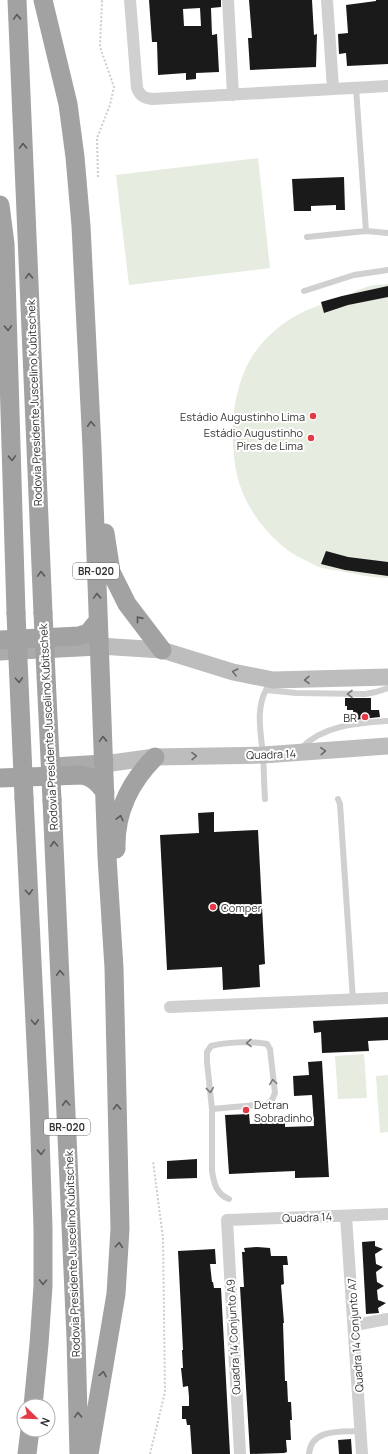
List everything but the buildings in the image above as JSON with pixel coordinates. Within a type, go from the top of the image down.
[{"type":"highway","name":"Rodovia Presidente Juscelino Kubitschek","points":[[17,0],[76,1338],[79,1454]]},
{"type":"highway","name":"BR-020","points":[[43,0],[68,104],[75,157],[81,226],[92,448],[104,792],[114,968],[120,1229],[116,1294],[89,1454]]},
{"type":"highway","name":"BR-020","points":[[0,205],[5,244],[16,613],[39,1105],[43,1228],[43,1286],[34,1398]]},
{"type":"highway","points":[[92,448],[111,572],[127,604],[162,650]]},
{"type":"highway","points":[[0,640],[79,636],[88,633],[98,621]]},
{"type":"highway","points":[[114,968],[118,914],[116,836],[125,798],[142,770],[155,757]]},
{"type":"highway","points":[[0,778],[82,775],[94,779],[104,792]]},
{"type":"highway","points":[[28,1454],[29,1438]]},
{"type":"main road","points":[[0,652],[99,646],[162,650],[270,685],[388,678]]},
{"type":"main road","name":"Quadra 14","points":[[104,764],[155,757],[263,755],[388,746]]},
{"type":"main road","points":[[0,770],[104,764]]},
{"type":"street","points":[[130,0],[137,88],[142,97],[152,99],[388,86]]},
{"type":"street","points":[[228,0],[233,95]]},
{"type":"street","points":[[328,0],[333,88]]},
{"type":"street","points":[[170,1007],[388,998]]},
{"type":"street","name":"Quadra 14","points":[[227,1220],[388,1214]]},
{"type":"street","name":"Quadra 14 Conjunto A7","points":[[346,1216],[355,1325],[362,1454]]},
{"type":"street","name":"Quadra 14 Conjunto A9","points":[[227,1220],[240,1454]]},
{"type":"street","points":[[355,1325],[388,1319]]},
{"type":"lane","points":[[356,88],[366,231]]},
{"type":"lane","points":[[307,237],[366,231],[388,233]]},
{"type":"lane","points":[[304,290],[354,276],[388,270]]},
{"type":"lane","points":[[265,799],[260,715],[262,700],[270,685],[296,693],[365,694],[388,688]]},
{"type":"lane","points":[[296,753],[307,742],[336,727],[360,723],[388,721]]},
{"type":"lane","points":[[338,799],[340,804],[353,1000]]},
{"type":"lane","points":[[212,1109],[267,1104],[272,1100],[275,1093],[270,1049],[267,1044],[219,1044],[211,1046],[207,1052],[212,1109],[213,1181],[219,1193],[228,1199]]},
{"type":"lane","points":[[310,1454],[312,1442],[323,1434],[361,1431]]},
{"type":"path","points":[[98,177],[97,138],[110,105],[114,87],[100,47],[102,0]]},
{"type":"path","points":[[150,1454],[165,1392],[163,1238],[153,1161]]},
{"type":"shaded area","points":[[258,158],[270,268],[129,285],[116,175]]},
{"type":"shaded area","name":"Estádio Augustinho Pires de Lima","points":[[388,284],[388,578],[364,576],[319,567],[287,550],[271,536],[249,505],[241,488],[235,462],[233,425],[235,406],[245,370],[253,355],[272,333],[297,315],[315,307],[366,287]]},
{"type":"shaded area","points":[[364,1054],[367,1098],[338,1099],[335,1056]]},
{"type":"shaded area","points":[[388,1075],[388,1132],[380,1133],[376,1076]]},
{"type":"place","name":"Estádio Augustinho Lima","points":[[313,416]]},
{"type":"place","name":"Estádio Augustinho Pires de Lima","points":[[311,438]]},
{"type":"place","name":"BR","points":[[365,717]]},
{"type":"place","name":"Comper","points":[[213,907]]},
{"type":"place","name":"Detran Sobradinho","points":[[246,1110]]}]
